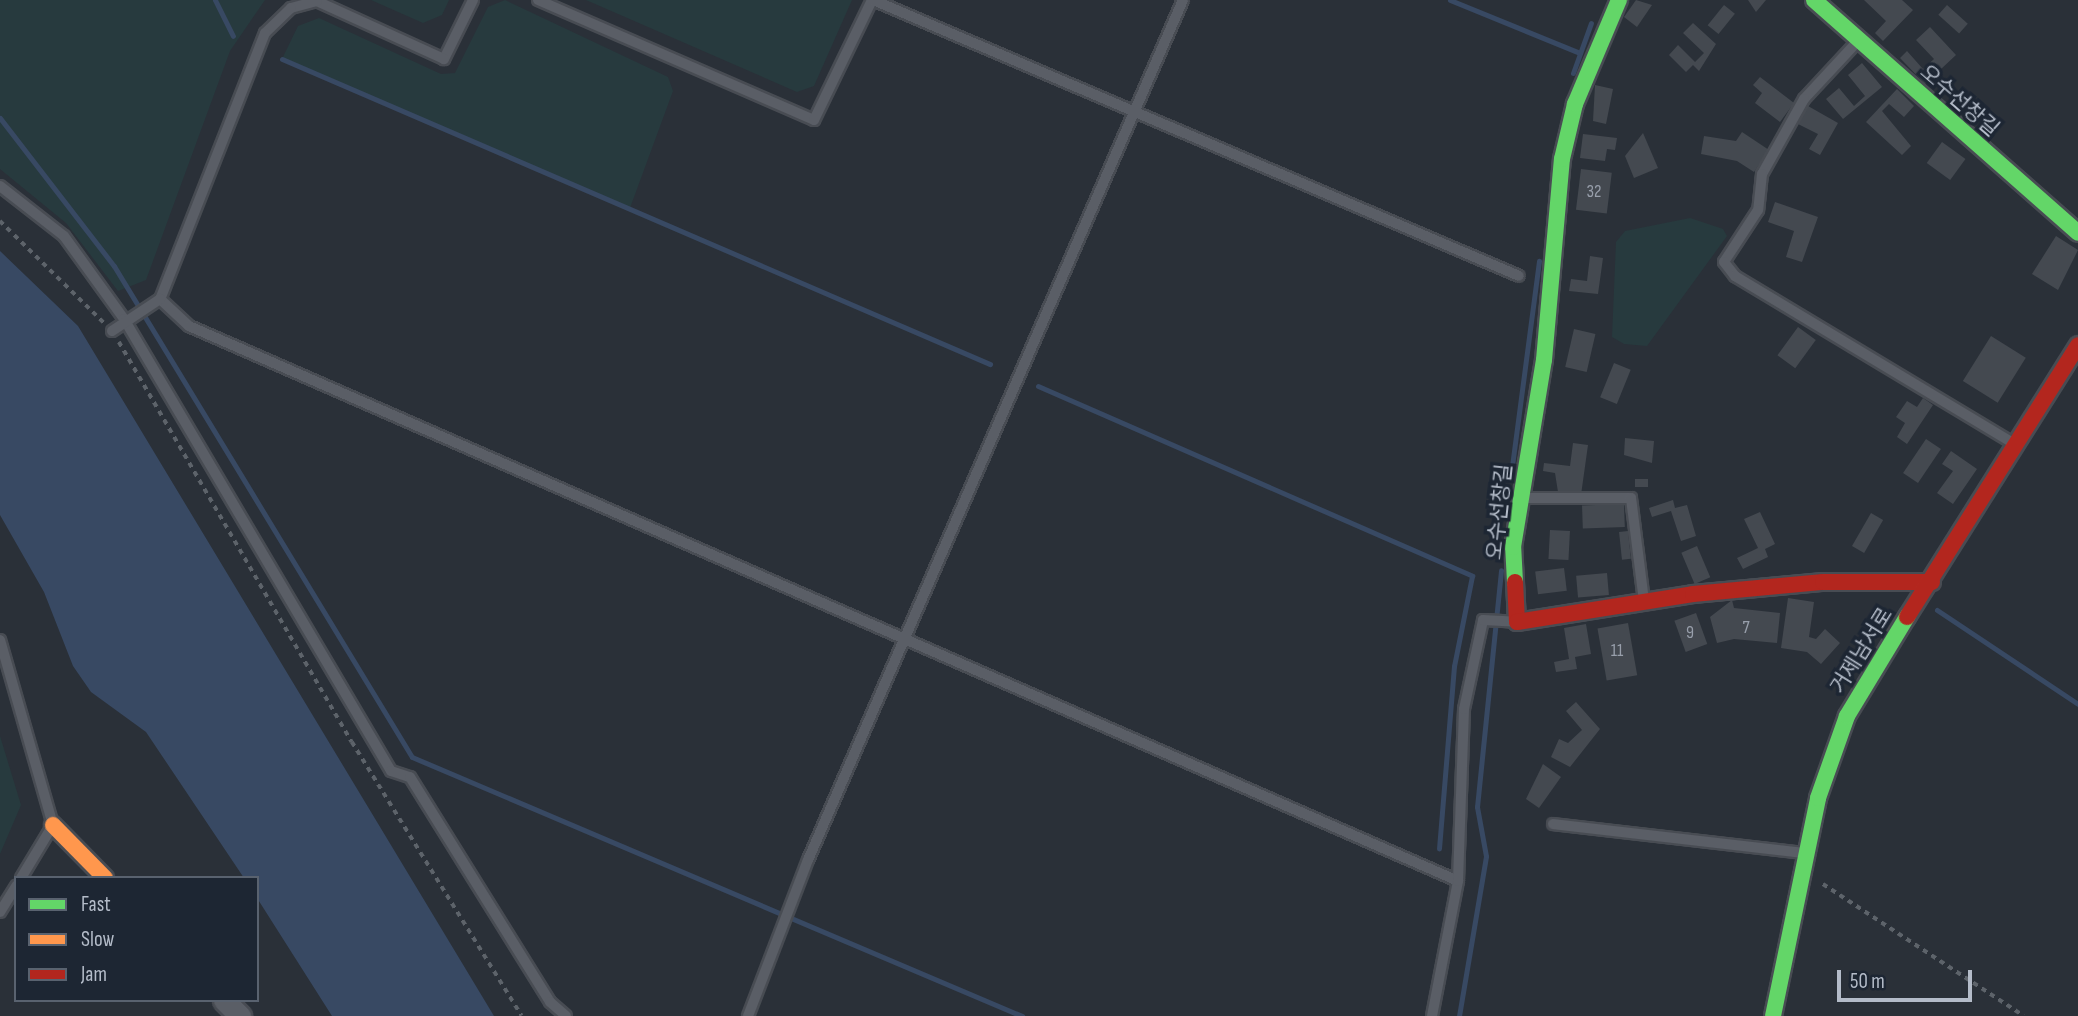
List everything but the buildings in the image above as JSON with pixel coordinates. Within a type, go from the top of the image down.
[{"type":"street","name":"오수선창길","points":[[1517,622],[1513,547],[1544,360],[1562,159],[1575,104],[1619,0]]},
{"type":"street","name":"오수선창길","points":[[1814,0],[2078,233]]},
{"type":"street","name":"거제남서로","points":[[1773,1016],[1803,861],[1847,716],[1879,656],[1933,582],[2078,345]]},
{"type":"street","points":[[1517,622],[1644,602],[1824,582],[1933,582]]},
{"type":"street","points":[[53,825],[103,876]]},
{"type":"street","points":[[226,1002],[240,1016]]},
{"type":"lane","points":[[112,331],[124,319],[160,299],[165,275],[273,25],[291,8],[317,1],[444,59],[473,0]]},
{"type":"lane","points":[[538,0],[814,120],[873,0],[1519,276]]},
{"type":"lane","points":[[748,1016],[798,886],[1183,0]]},
{"type":"lane","points":[[1858,41],[1804,99],[1762,174],[1758,210],[1724,262],[1735,276],[2017,446]]},
{"type":"lane","points":[[0,186],[64,236],[124,319],[391,771],[410,777],[550,1002],[566,1016]]},
{"type":"lane","points":[[160,299],[189,326],[1458,881]]},
{"type":"lane","points":[[1521,498],[1631,498],[1644,602]]},
{"type":"lane","points":[[1432,1016],[1458,881],[1464,709],[1483,620],[1517,622]]},
{"type":"lane","points":[[0,639],[53,825],[22,876]]},
{"type":"lane","points":[[1553,824],[1803,861]]},
{"type":"lane","points":[[0,912],[14,889]]},
{"type":"path","points":[[0,221],[112,331],[352,742],[522,1016]]},
{"type":"path","points":[[1803,861],[2024,1016]]},
{"type":"green space","points":[[0,0],[265,0],[230,51],[146,280],[118,291],[66,223],[0,169]]},
{"type":"green space","points":[[371,0],[449,0],[442,15],[423,23]]},
{"type":"green space","points":[[505,0],[668,77],[673,91],[630,208],[282,59],[298,26],[319,18],[441,74],[455,73],[488,7]]},
{"type":"green space","points":[[586,0],[852,0],[814,86],[797,92]]},
{"type":"green space","points":[[1690,218],[1723,229],[1727,236],[1647,346],[1624,344],[1612,337],[1616,242],[1625,231]]},
{"type":"green space","points":[[0,736],[21,805],[0,854]]},
{"type":"water","points":[[0,251],[78,326],[494,1016],[332,1016],[259,901],[259,876],[243,876],[146,732],[91,692],[73,666],[44,592],[0,515]]},
{"type":"waterway","points":[[215,0],[233,36]]},
{"type":"waterway","points":[[1450,0],[1580,53]]},
{"type":"waterway","points":[[1573,73],[1591,23]]},
{"type":"waterway","points":[[282,59],[990,364]]},
{"type":"waterway","points":[[0,118],[114,266],[412,757],[1022,1016]]},
{"type":"waterway","points":[[1512,466],[1539,261]]},
{"type":"waterway","points":[[1038,386],[1472,576],[1454,666],[1439,848]]},
{"type":"waterway","points":[[1459,1016],[1486,856],[1477,807],[1501,570]]},
{"type":"waterway","points":[[1937,610],[2078,704]]},
{"type":"traffic: fast","points":[[1515,582],[1513,547],[1544,360],[1562,159],[1575,104],[1619,0]]},
{"type":"traffic: fast","points":[[1814,0],[2078,233]]},
{"type":"traffic: fast","points":[[1773,1016],[1818,798],[1847,716],[1907,617]]},
{"type":"traffic: slow","points":[[53,825],[103,876]]},
{"type":"traffic: jam","points":[[1907,617],[2078,345]]},
{"type":"traffic: jam","points":[[1515,582],[1517,622],[1693,594],[1823,582],[1932,582]]}]
